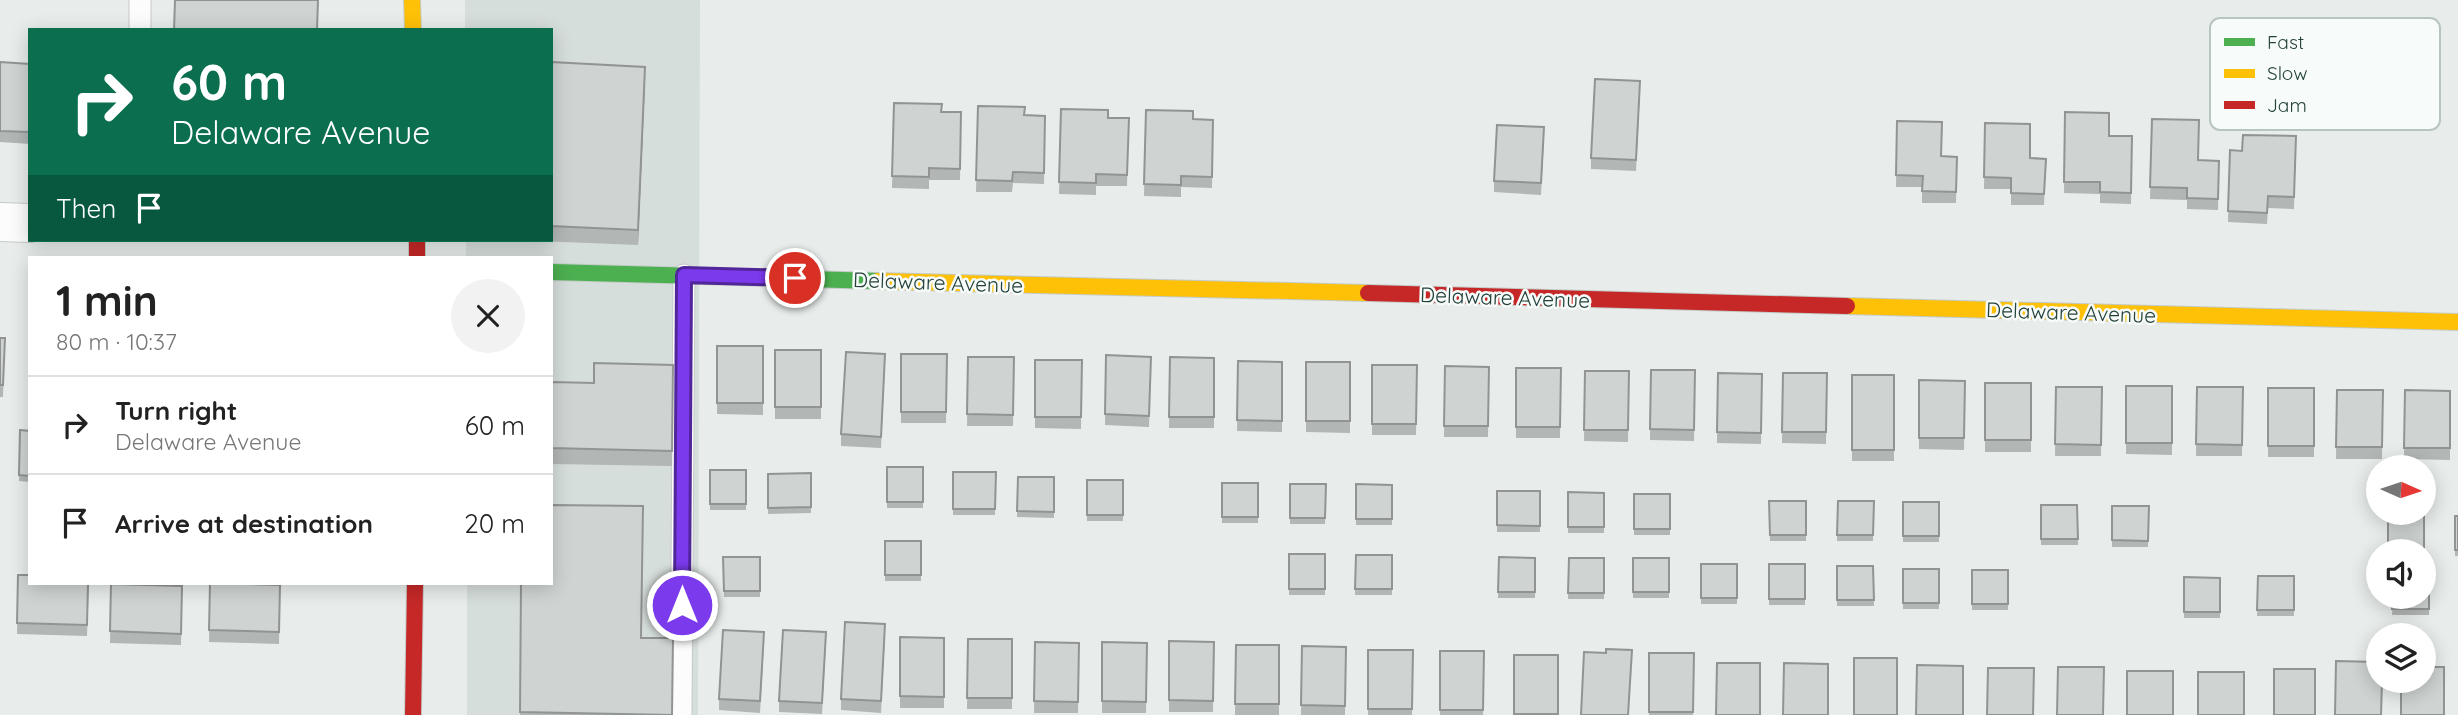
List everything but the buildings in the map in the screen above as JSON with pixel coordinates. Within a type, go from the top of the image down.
[{"type":"street","points":[[412,0],[413,28]]},
{"type":"street","points":[[0,222],[28,223]]},
{"type":"street","name":"Delaware Avenue","points":[[553,272],[2458,322]]},
{"type":"street","points":[[413,715],[415,585]]},
{"type":"lane","points":[[140,0],[140,28]]},
{"type":"lane","points":[[681,715],[684,275]]},
{"type":"shaded area","points":[[465,0],[700,0],[698,715],[467,715],[467,585],[553,585],[553,256],[466,256],[466,242],[553,242],[553,28],[465,28]]},
{"type":"traffic: fast","points":[[553,272],[878,281]]},
{"type":"traffic: slow","points":[[412,0],[413,28]]},
{"type":"traffic: slow","points":[[878,281],[1368,293]]},
{"type":"traffic: slow","points":[[1847,306],[2458,322]]},
{"type":"traffic: jam","points":[[417,242],[417,256]]},
{"type":"traffic: jam","points":[[1368,293],[1847,306]]},
{"type":"traffic: jam","points":[[413,715],[415,585]]},
{"type":"route","points":[[682,605],[684,275],[795,278]]}]
